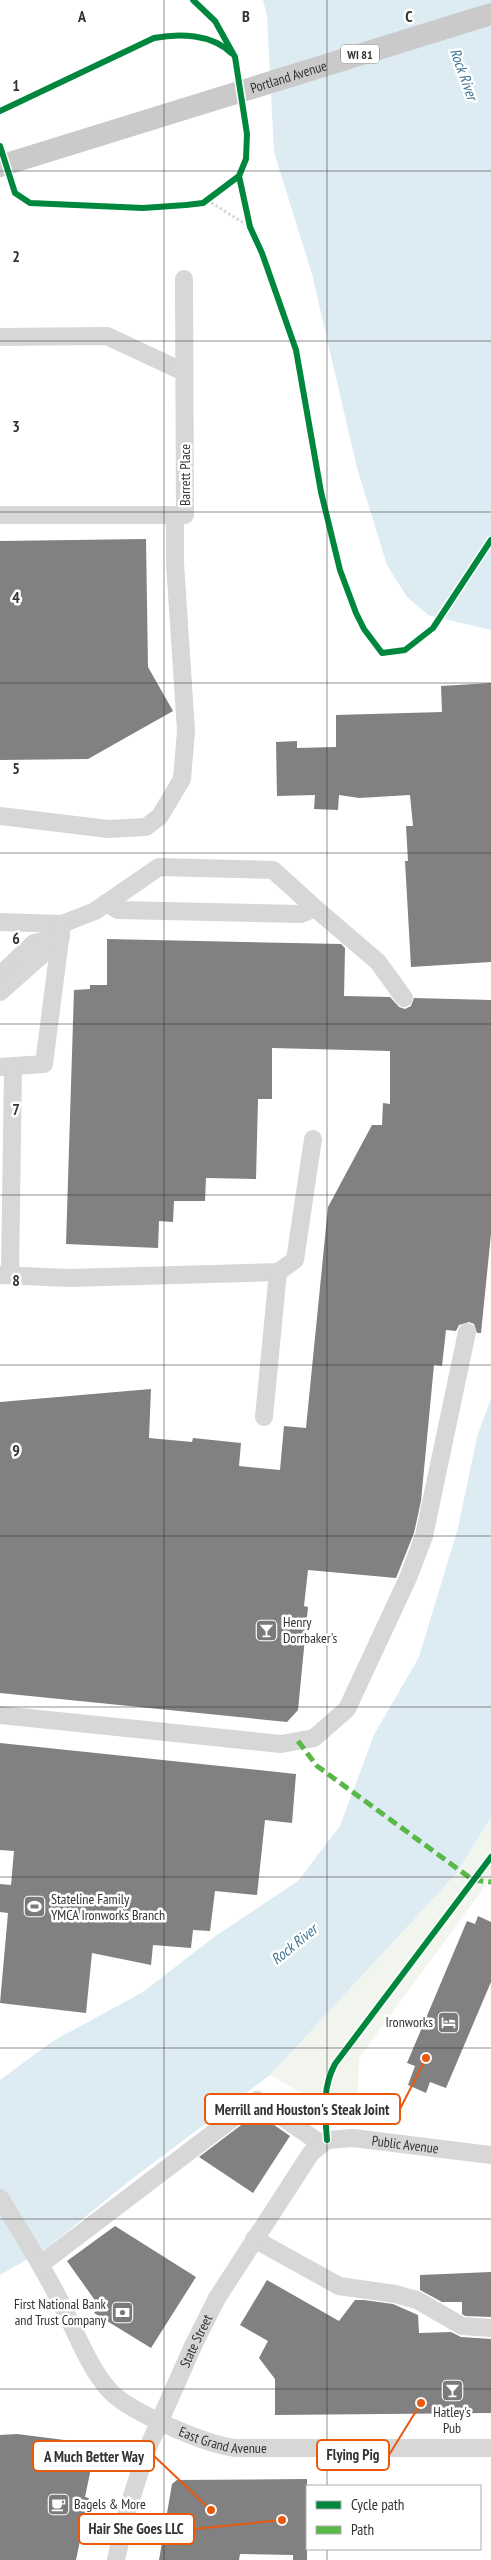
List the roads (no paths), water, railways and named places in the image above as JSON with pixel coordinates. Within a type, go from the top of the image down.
[{"type":"main road","name":"Portland Avenue","points":[[0,166],[491,14]]},
{"type":"street","name":"Barrett Place","points":[[0,515],[180,515],[184,372],[184,279]]},
{"type":"street","points":[[0,337],[107,336],[184,372]]},
{"type":"street","points":[[0,816],[108,829],[146,827],[160,816],[182,779],[186,730],[176,563],[180,515]]},
{"type":"street","points":[[0,975],[34,943],[57,934],[95,911],[159,867],[273,870],[314,908],[378,962],[404,998]]},
{"type":"street","points":[[106,903],[118,910],[301,914],[314,908]]},
{"type":"street","points":[[0,922],[57,934]]},
{"type":"street","points":[[0,992],[42,954],[57,934]]},
{"type":"street","points":[[57,934],[44,1064],[7,1067],[5,1275],[70,1278],[278,1272],[295,1260],[313,1139]]},
{"type":"street","points":[[264,1417],[278,1272]]},
{"type":"street","points":[[0,1716],[281,1744],[314,1738],[347,1709],[408,1578],[424,1536],[467,1332]]},
{"type":"street","points":[[41,2264],[128,2200],[257,2100],[320,2143]]},
{"type":"street","name":"Public Avenue","points":[[320,2143],[337,2138],[353,2138],[491,2155]]},
{"type":"street","name":"State Street","points":[[116,2560],[136,2477],[209,2314],[304,2162],[320,2143]]},
{"type":"street","name":"East Grand Avenue","points":[[0,2198],[41,2264],[105,2384],[118,2398],[160,2420],[197,2437],[234,2448],[491,2448]]},
{"type":"street","points":[[254,2240],[339,2286],[395,2294],[417,2300],[462,2326],[491,2328]]},
{"type":"water","name":"Rock River","points":[[263,0],[491,0],[491,630],[428,615],[407,597],[387,565],[357,468],[312,274],[274,152],[267,16]]},
{"type":"water","name":"Rock River","points":[[491,1398],[491,1817],[456,1874],[270,2075],[128,2182],[47,2248],[0,2275],[0,2080],[53,2041],[143,1992],[214,1937],[298,1881],[340,1826],[374,1735],[419,1657],[458,1528],[477,1437]]},
{"type":"place","name":"Henry Dorrbaker's","points":[[267,1630]]},
{"type":"place","name":"Stateline Family YMCA Ironworks Branch","points":[[35,1907]]},
{"type":"place","name":"Ironworks","points":[[449,2022]]},
{"type":"place","name":"Merrill and Houston's Steak Joint","points":[[426,2058]]},
{"type":"place","name":"First National Bank and Trust Company","points":[[122,2312]]},
{"type":"place","name":"Hatley's Pub","points":[[452,2390]]},
{"type":"place","name":"Flying Pig","points":[[421,2403]]},
{"type":"place","name":"Bagels & More","points":[[58,2504]]},
{"type":"place","name":"A Much Better Way","points":[[211,2510]]},
{"type":"place","name":"Hair She Goes LLC","points":[[282,2520]]}]
